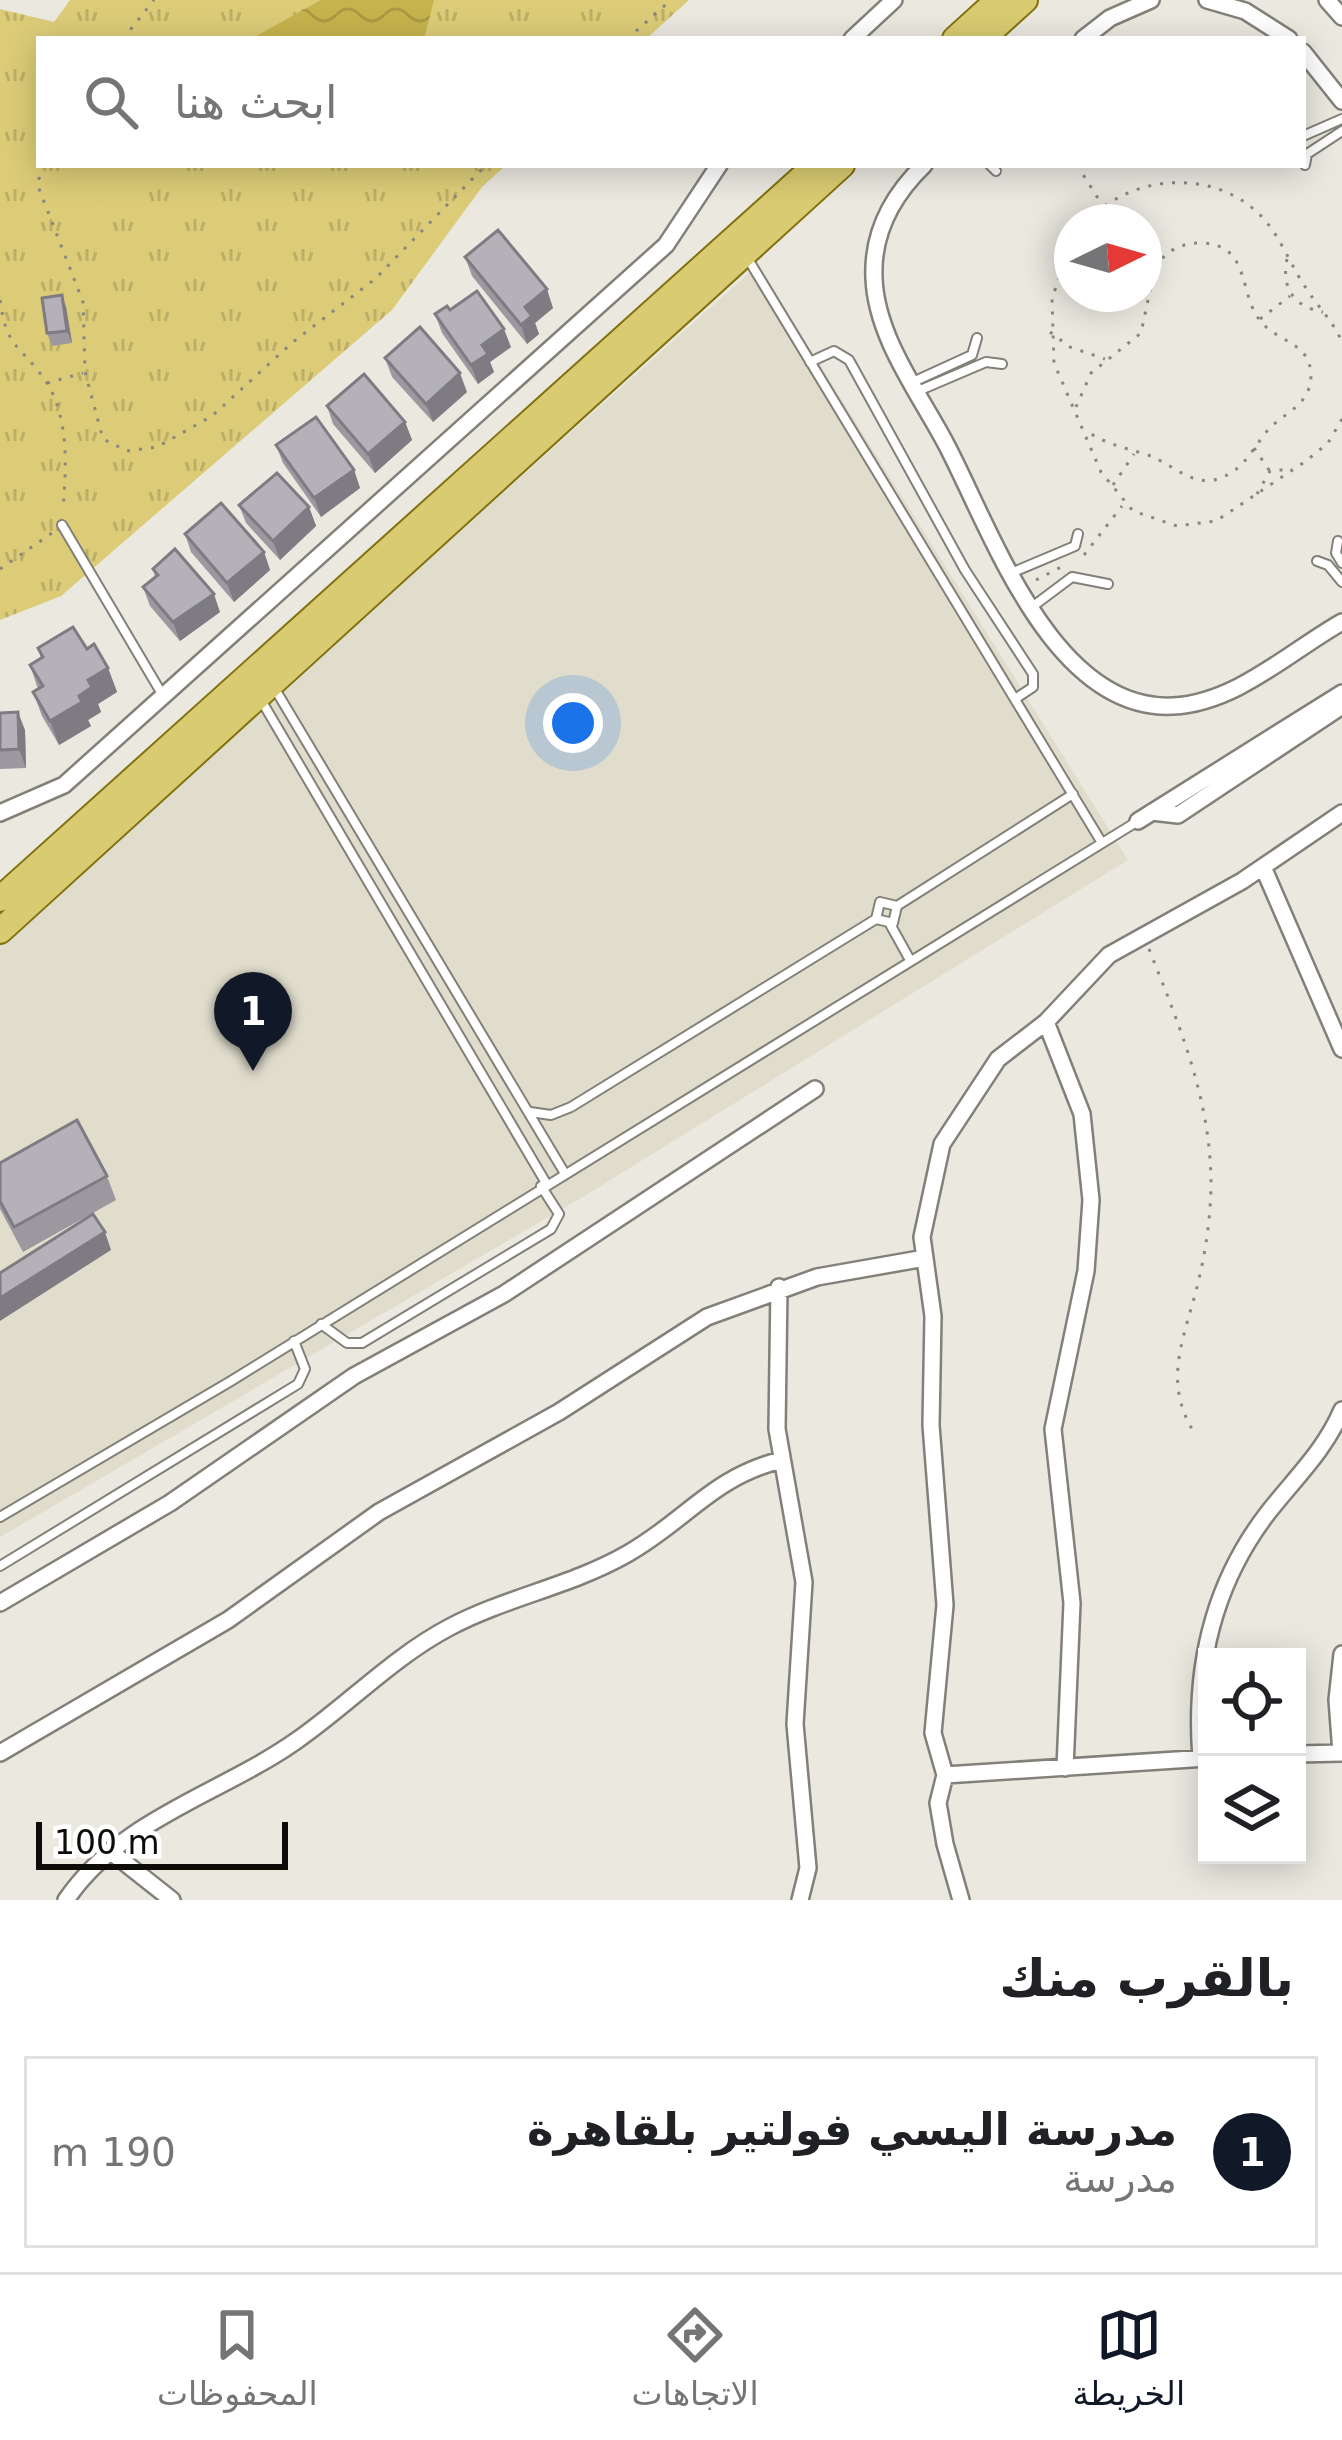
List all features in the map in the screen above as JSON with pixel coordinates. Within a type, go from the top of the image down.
[{"type":"main road","points":[[958,36],[998,0]]},
{"type":"main road","points":[[985,36],[1025,0]]},
{"type":"main road","points":[[0,898],[813,168]]},
{"type":"main road","points":[[0,931],[839,168]]},
{"type":"street","points":[[855,36],[894,0]]},
{"type":"street","points":[[1103,33],[1151,0]]},
{"type":"street","points":[[1208,0],[1245,11],[1284,36]]},
{"type":"street","points":[[1328,0],[1342,17]]},
{"type":"street","points":[[1306,56],[1342,101]]},
{"type":"street","points":[[0,813],[41,800],[64,785],[666,245],[717,168]]},
{"type":"street","points":[[922,168],[892,204],[881,227],[874,276],[883,324],[1009,574],[1086,673],[1124,696],[1169,707],[1221,698],[1342,622]]},
{"type":"street","points":[[1145,816],[1342,693]]},
{"type":"street","points":[[1145,816],[1178,815],[1342,706]]},
{"type":"street","points":[[961,1900],[938,1804],[945,1775],[933,1733],[945,1605],[931,1425],[933,1316],[925,1217],[942,1144],[998,1060],[1046,1022],[1109,955],[1263,868],[1342,813]]},
{"type":"street","points":[[1263,868],[1342,1048]]},
{"type":"street","points":[[1046,1022],[1082,1114],[1091,1200],[1086,1271],[1053,1429],[1073,1618],[1065,1768]]},
{"type":"street","points":[[0,1603],[170,1503],[338,1386],[504,1294],[815,1089]]},
{"type":"street","points":[[0,1753],[228,1620],[379,1512],[559,1412],[670,1337],[779,1287],[925,1258]]},
{"type":"street","points":[[779,1287],[781,1460],[804,1582],[795,1711],[808,1868],[800,1900]]},
{"type":"street","points":[[1204,1756],[1199,1691],[1207,1637],[1221,1597],[1254,1533],[1311,1464],[1342,1410]]},
{"type":"street","points":[[66,1900],[110,1850],[145,1825],[278,1754],[426,1641],[478,1614],[600,1568],[672,1525],[725,1479],[781,1460]]},
{"type":"street","points":[[1306,1754],[1341,1753],[1337,1700],[1342,1654]]},
{"type":"street","points":[[945,1775],[1198,1758]]},
{"type":"street","points":[[110,1850],[172,1900]]},
{"type":"lane","points":[[1306,135],[1342,119]]},
{"type":"lane","points":[[1306,160],[1307,154],[1342,131]]},
{"type":"lane","points":[[744,254],[1102,843]]},
{"type":"lane","points":[[915,386],[972,355],[977,338]]},
{"type":"lane","points":[[810,362],[834,351],[849,360],[957,556],[1034,676],[1031,689],[1015,699]]},
{"type":"lane","points":[[915,386],[986,362],[1002,364]]},
{"type":"lane","points":[[62,525],[162,696]]},
{"type":"lane","points":[[1009,574],[1075,546],[1078,534]]},
{"type":"lane","points":[[1338,541],[1336,553],[1342,563]]},
{"type":"lane","points":[[1317,561],[1328,565],[1342,582]]},
{"type":"lane","points":[[1031,608],[1072,577],[1108,584]]},
{"type":"lane","points":[[266,692],[564,1172]]},
{"type":"lane","points":[[266,692],[559,1214],[551,1229],[362,1343],[343,1341],[321,1324]]},
{"type":"lane","points":[[530,1112],[551,1115],[571,1107],[876,919],[880,902],[896,906],[1072,794]]},
{"type":"lane","points":[[0,1517],[1145,816]]},
{"type":"lane","points":[[890,924],[898,915],[896,906]]},
{"type":"lane","points":[[876,919],[890,924],[910,960]]},
{"type":"lane","points":[[0,1566],[298,1384],[305,1363],[294,1341]]},
{"type":"path","points":[[125,36],[154,0]]},
{"type":"path","points":[[630,36],[671,0]]},
{"type":"path","points":[[41,168],[38,186],[83,302],[85,372],[103,439],[127,451],[157,447],[212,416],[293,342],[374,279],[482,168]]},
{"type":"path","points":[[1079,168],[1102,204]]},
{"type":"path","points":[[1110,204],[1144,187],[1199,182],[1255,210],[1342,342]]},
{"type":"path","points":[[1088,432],[1184,478],[1206,481],[1233,472],[1253,446],[1298,406],[1311,375],[1303,350],[1259,319],[1239,262],[1219,246],[1178,247],[1162,262]]},
{"type":"path","points":[[1288,258],[1285,273],[1292,295],[1310,310],[1325,312]]},
{"type":"path","points":[[1259,319],[1292,295]]},
{"type":"path","points":[[0,300],[5,336],[47,383],[68,449],[62,525],[0,569]]},
{"type":"path","points":[[1054,306],[1049,331],[1059,377],[1111,488],[1133,511],[1177,526],[1216,521],[1328,443],[1342,419]]},
{"type":"path","points":[[1076,407],[1084,383],[1141,333],[1144,312]]},
{"type":"path","points":[[1049,331],[1082,353],[1107,359]]},
{"type":"path","points":[[47,383],[85,372]]},
{"type":"path","points":[[1253,446],[1270,471]]},
{"type":"path","points":[[1111,488],[1135,452]]},
{"type":"path","points":[[1270,471],[1293,469]]},
{"type":"path","points":[[1257,494],[1270,471]]},
{"type":"path","points":[[1144,936],[1190,1050],[1209,1143],[1204,1252],[1176,1365],[1179,1400],[1195,1434]]},
{"type":"shaded area","points":[[758,265],[1128,860],[581,1198],[0,1537],[0,943]]},
{"type":"green space","points":[[70,0],[689,0],[649,36],[36,36],[36,168],[503,168],[482,187],[392,310],[61,596],[0,620],[0,9],[54,22]]},
{"type":"green space","points":[[166,168],[166,188],[78,206],[62,170]]},
{"type":"water","points":[[321,0],[434,0],[425,36],[256,36]]},
{"type":"building","points":[[498,230],[547,289],[525,307],[532,316],[521,325],[465,257]]},
{"type":"building","points":[[477,291],[504,329],[482,345],[488,354],[471,365],[435,314],[447,306],[450,310]]},
{"type":"building","points":[[62,295],[67,331],[47,333],[42,298]]},
{"type":"building","points":[[420,327],[460,373],[426,404],[385,358]]},
{"type":"building","points":[[364,374],[405,422],[368,454],[327,406]]},
{"type":"building","points":[[316,417],[354,470],[314,498],[276,445]]},
{"type":"building","points":[[277,473],[309,507],[273,541],[239,505]]},
{"type":"building","points":[[221,503],[264,552],[227,583],[185,534]]},
{"type":"building","points":[[175,549],[214,594],[173,622],[143,587],[158,575],[153,569]]},
{"type":"building","points":[[73,627],[87,649],[94,644],[108,668],[88,680],[92,687],[79,696],[82,702],[50,721],[33,692],[43,686],[30,665],[43,657],[38,648]]},
{"type":"building","points":[[18,712],[19,749],[0,750],[0,713]]},
{"type":"building","points":[[77,1120],[107,1176],[14,1227],[0,1201],[0,1163]]},
{"type":"building","points":[[93,1214],[105,1232],[0,1298],[0,1273]]},
{"type":"place","name":"مدرسة اليسي فولتير بلقاهرة","points":[[253,1071]]}]
